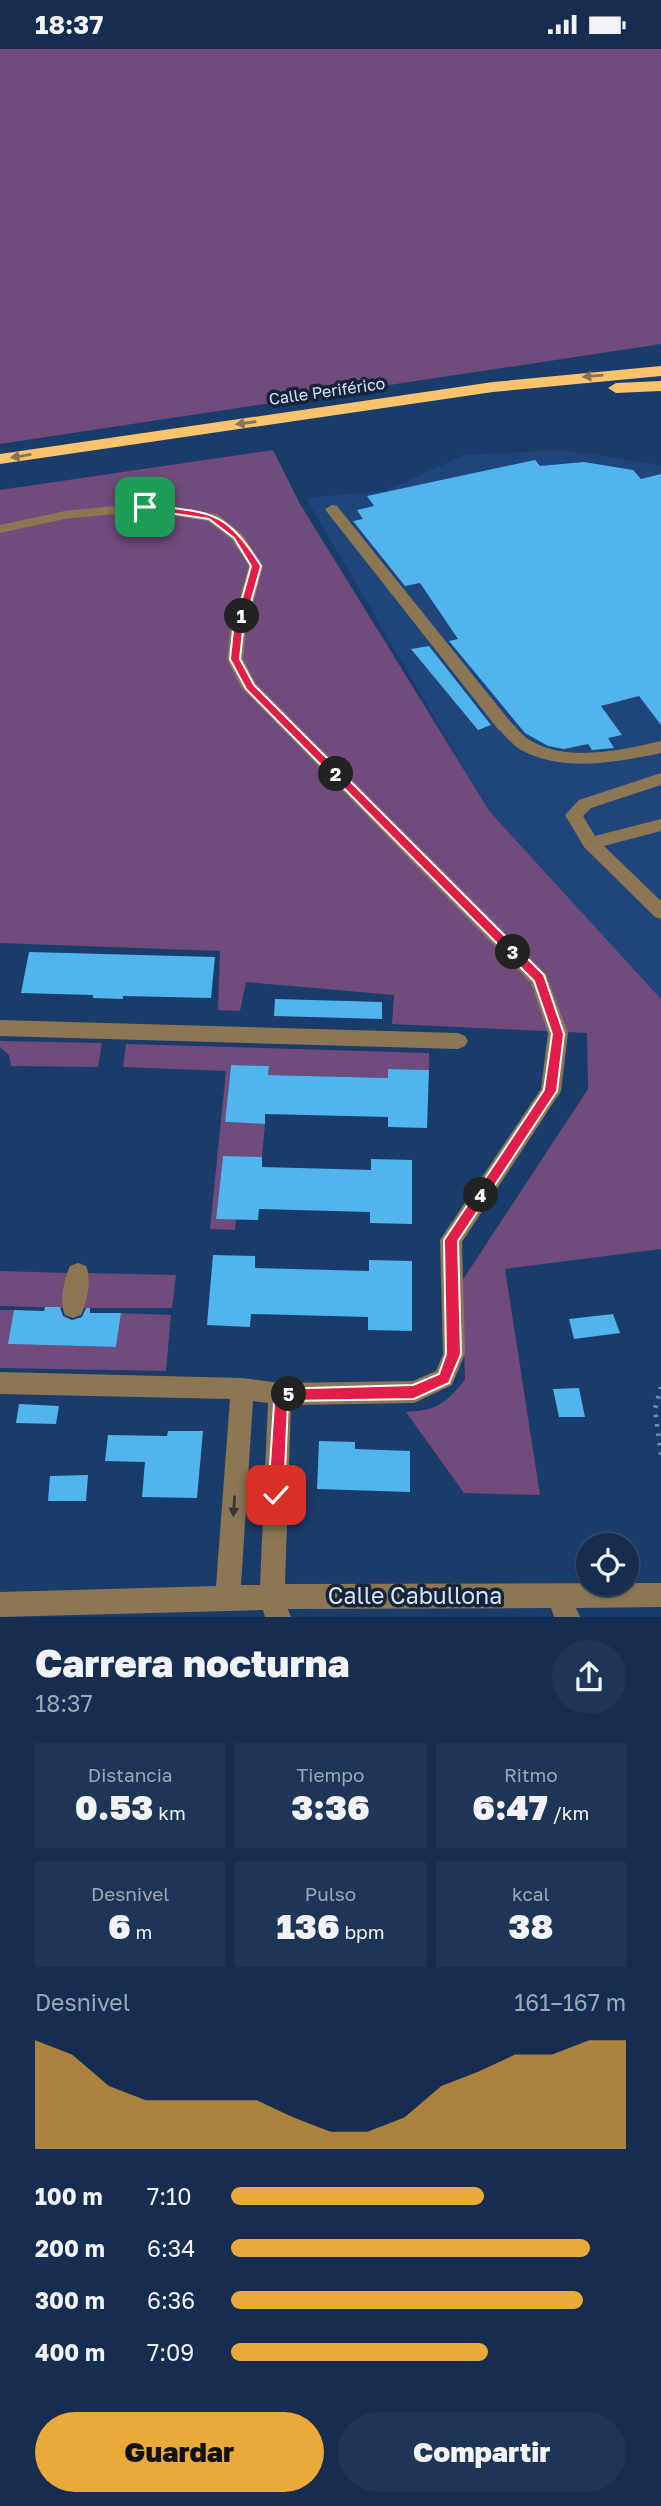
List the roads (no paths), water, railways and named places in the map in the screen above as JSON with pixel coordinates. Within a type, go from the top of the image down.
[{"type":"highway","name":"Calle Periférico","points":[[0,459],[493,387],[661,370]]},
{"type":"highway","name":"Calle Periférico","points":[[0,473],[498,398],[661,386]]},
{"type":"street","points":[[0,529],[65,515],[145,507],[212,517],[237,537],[256,566],[238,631],[235,659],[249,687],[540,979],[558,1034],[551,1091],[451,1240],[454,1354],[444,1378],[414,1392],[280,1394],[242,1389],[0,1383]]},
{"type":"street","points":[[332,509],[503,724],[525,745],[547,755],[589,757],[661,747]]},
{"type":"street","points":[[661,779],[585,804],[574,815],[590,843],[661,912]]},
{"type":"street","points":[[590,843],[661,825]]},
{"type":"street","points":[[0,1028],[458,1041]]},
{"type":"street","points":[[73,1308],[78,1273]]},
{"type":"street","points":[[228,1598],[242,1389]]},
{"type":"street","points":[[275,1607],[280,1394]]},
{"type":"street","name":"Calle Cabullona","points":[[0,1605],[228,1598],[275,1607],[562,1606],[661,1595]]}]
